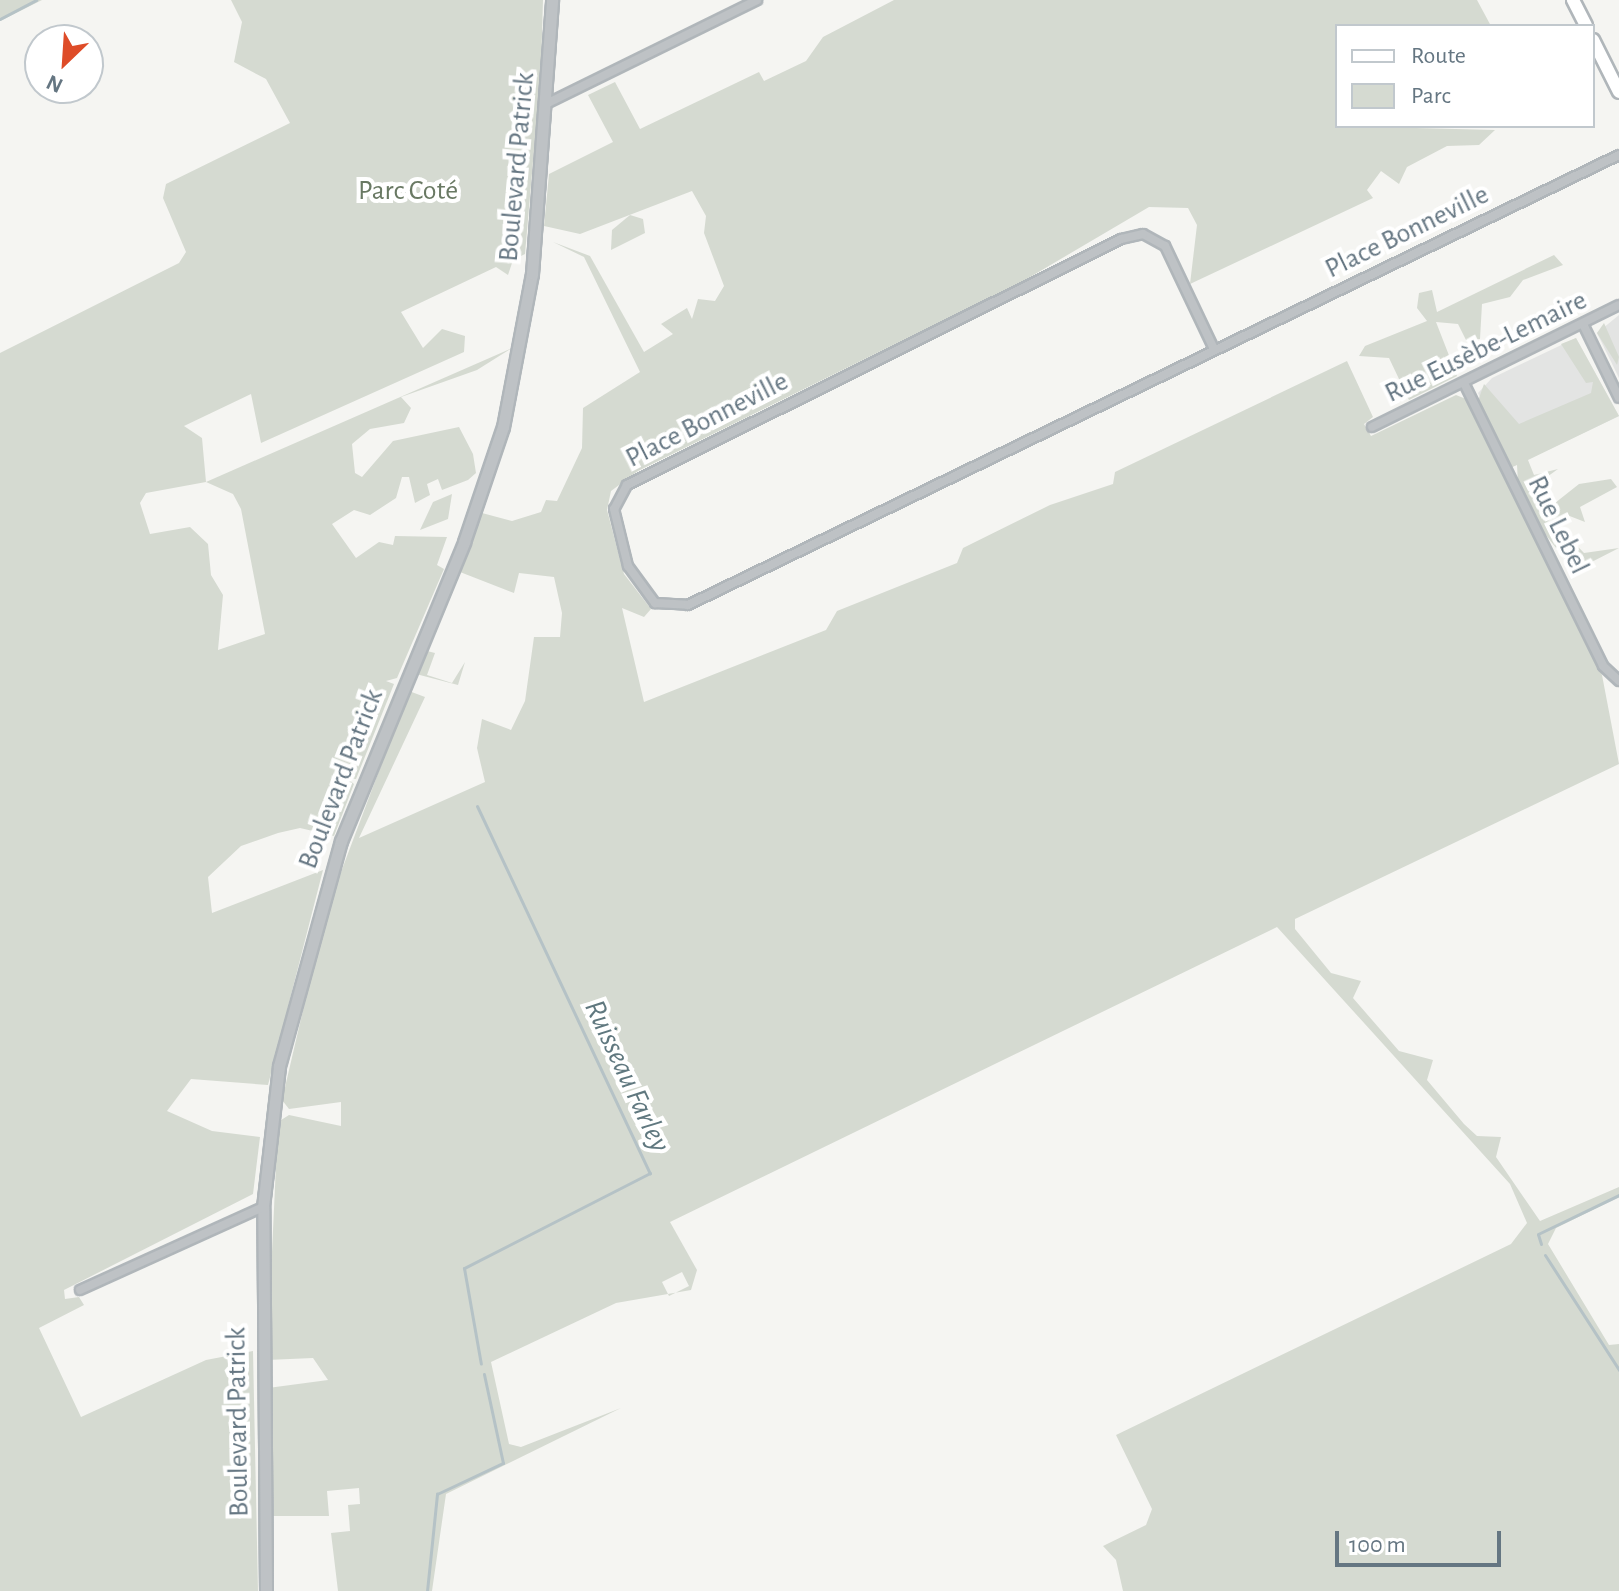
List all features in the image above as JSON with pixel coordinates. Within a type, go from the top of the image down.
[{"type":"main road","points":[[1573,0],[1585,24]]},
{"type":"main road","points":[[1595,43],[1615,74],[1619,92]]},
{"type":"street","name":"Boulevard Patrick","points":[[266,1591],[263,1207],[279,1066],[321,902],[503,427],[529,299],[548,103],[552,0]]},
{"type":"street","points":[[548,103],[757,0]]},
{"type":"street","name":"Place Bonneville","points":[[1214,349],[1165,246],[1143,234],[1121,239],[627,485],[614,509],[628,566],[649,599],[668,608],[688,605],[1619,155]]},
{"type":"street","name":"Rue Eusèbe-Lemaire","points":[[1372,427],[1619,305]]},
{"type":"street","points":[[1583,324],[1619,398]]},
{"type":"street","name":"Rue Lebel","points":[[1464,383],[1603,666],[1619,681]]},
{"type":"street","points":[[80,1290],[263,1207]]},
{"type":"shaded area","points":[[1619,315],[1619,378],[1597,333]]},
{"type":"shaded area","points":[[1576,338],[1619,416],[1510,468],[1478,393],[1492,378]]},
{"type":"green space","points":[[0,0],[42,0],[0,21]]},
{"type":"green space","name":"Parc Coté","points":[[231,0],[543,0],[541,69],[525,254],[513,260],[508,275],[496,267],[401,312],[423,348],[442,329],[465,336],[464,352],[261,443],[251,394],[184,426],[202,438],[206,482],[512,348],[477,370],[401,397],[411,408],[404,423],[370,429],[352,444],[355,473],[362,477],[393,441],[459,427],[473,454],[476,473],[468,480],[442,490],[438,479],[427,484],[430,495],[415,503],[409,477],[402,477],[396,498],[370,515],[354,510],[332,524],[356,558],[379,542],[393,545],[395,536],[447,537],[437,565],[444,569],[397,678],[386,681],[394,684],[356,779],[347,778],[354,784],[334,836],[300,828],[278,833],[241,846],[208,877],[212,913],[323,870],[268,1085],[191,1079],[167,1111],[212,1131],[260,1137],[253,1194],[64,1290],[65,1299],[79,1297],[84,1305],[39,1328],[81,1417],[206,1360],[253,1351],[258,1591],[0,1591],[0,353],[179,263],[186,252],[163,198],[166,184],[290,123],[266,79],[234,62],[242,22]],"holes":[[[206,482],[233,494],[241,509],[265,634],[218,650],[223,595],[211,575],[208,544],[190,527],[150,534],[140,503],[146,493]]]},
{"type":"green space","points":[[894,0],[1477,0],[1490,24],[1335,24],[1335,128],[1495,130],[1479,145],[1447,146],[1407,167],[1399,184],[1381,171],[1367,190],[1373,198],[1190,284],[1197,225],[1188,208],[1149,207],[1025,280],[638,471],[611,491],[607,510],[624,574],[651,609],[644,617],[622,608],[644,702],[826,630],[837,611],[957,563],[963,548],[1050,505],[1113,484],[1115,472],[1347,361],[1373,417],[1364,424],[1371,436],[1456,395],[1466,399],[1602,675],[1619,764],[1295,919],[1295,929],[1331,973],[1361,981],[1353,998],[1399,1051],[1433,1060],[1427,1080],[1464,1124],[1477,1136],[1501,1137],[1496,1157],[1540,1221],[1619,1187],[1619,1197],[1556,1228],[1548,1244],[1609,1345],[1619,1344],[1619,1591],[1123,1591],[1116,1560],[1103,1546],[1146,1525],[1152,1509],[1116,1435],[1511,1244],[1527,1223],[1510,1184],[1277,927],[670,1222],[697,1270],[691,1290],[676,1293],[689,1286],[682,1272],[662,1282],[668,1294],[616,1303],[491,1362],[509,1444],[521,1447],[621,1408],[446,1494],[432,1591],[338,1591],[331,1533],[350,1531],[348,1505],[360,1504],[359,1488],[327,1491],[329,1516],[271,1516],[268,1388],[328,1380],[313,1358],[267,1360],[278,1122],[289,1115],[341,1126],[341,1102],[289,1109],[282,1100],[326,912],[409,691],[425,697],[359,838],[485,782],[477,748],[482,719],[511,730],[525,701],[534,637],[560,637],[562,613],[554,577],[519,573],[514,593],[460,572],[482,513],[512,521],[541,512],[546,500],[557,501],[582,448],[583,408],[640,372],[584,257],[553,242],[590,256],[644,352],[673,334],[661,324],[687,308],[692,319],[698,299],[715,301],[724,286],[704,233],[706,216],[692,191],[580,234],[544,226],[549,174],[613,142],[588,95],[615,82],[640,129],[759,72],[764,81],[806,61],[823,37]]},
{"type":"green space","points":[[630,215],[643,219],[645,233],[611,250],[612,230]]},
{"type":"green space","points":[[1554,255],[1563,265],[1523,280],[1510,297],[1482,304],[1480,339],[1466,340],[1458,324],[1436,322],[1457,376],[1409,400],[1389,358],[1359,356],[1365,346],[1427,321],[1417,308],[1419,293],[1432,290],[1437,312]]},
{"type":"green space","points":[[1604,323],[1619,357],[1617,365],[1597,333]]},
{"type":"green space","points":[[1576,338],[1619,416],[1528,460],[1534,475],[1558,469],[1540,482],[1555,503],[1579,484],[1611,479],[1617,487],[1580,507],[1585,522],[1567,515],[1553,520],[1584,553],[1619,548],[1574,571],[1542,530],[1518,483],[1517,465],[1510,468],[1478,401],[1484,384],[1519,424],[1591,393],[1593,382],[1586,383],[1561,344]]},
{"type":"green space","points":[[452,494],[448,519],[420,530],[433,502]]},
{"type":"green space","points":[[427,651],[435,653],[427,675],[452,683],[465,662],[458,685],[416,674]]},
{"type":"waterway","points":[[0,19],[36,0]]},
{"type":"waterway","name":"Ruisseau Farley","points":[[477,806],[650,1173],[464,1268],[481,1364]]},
{"type":"waterway","points":[[1541,1244],[1538,1234],[1619,1195]]},
{"type":"waterway","points":[[1545,1255],[1619,1370]]},
{"type":"waterway","name":"Ruisseau Farley","points":[[427,1591],[437,1494],[503,1463],[484,1374]]}]
